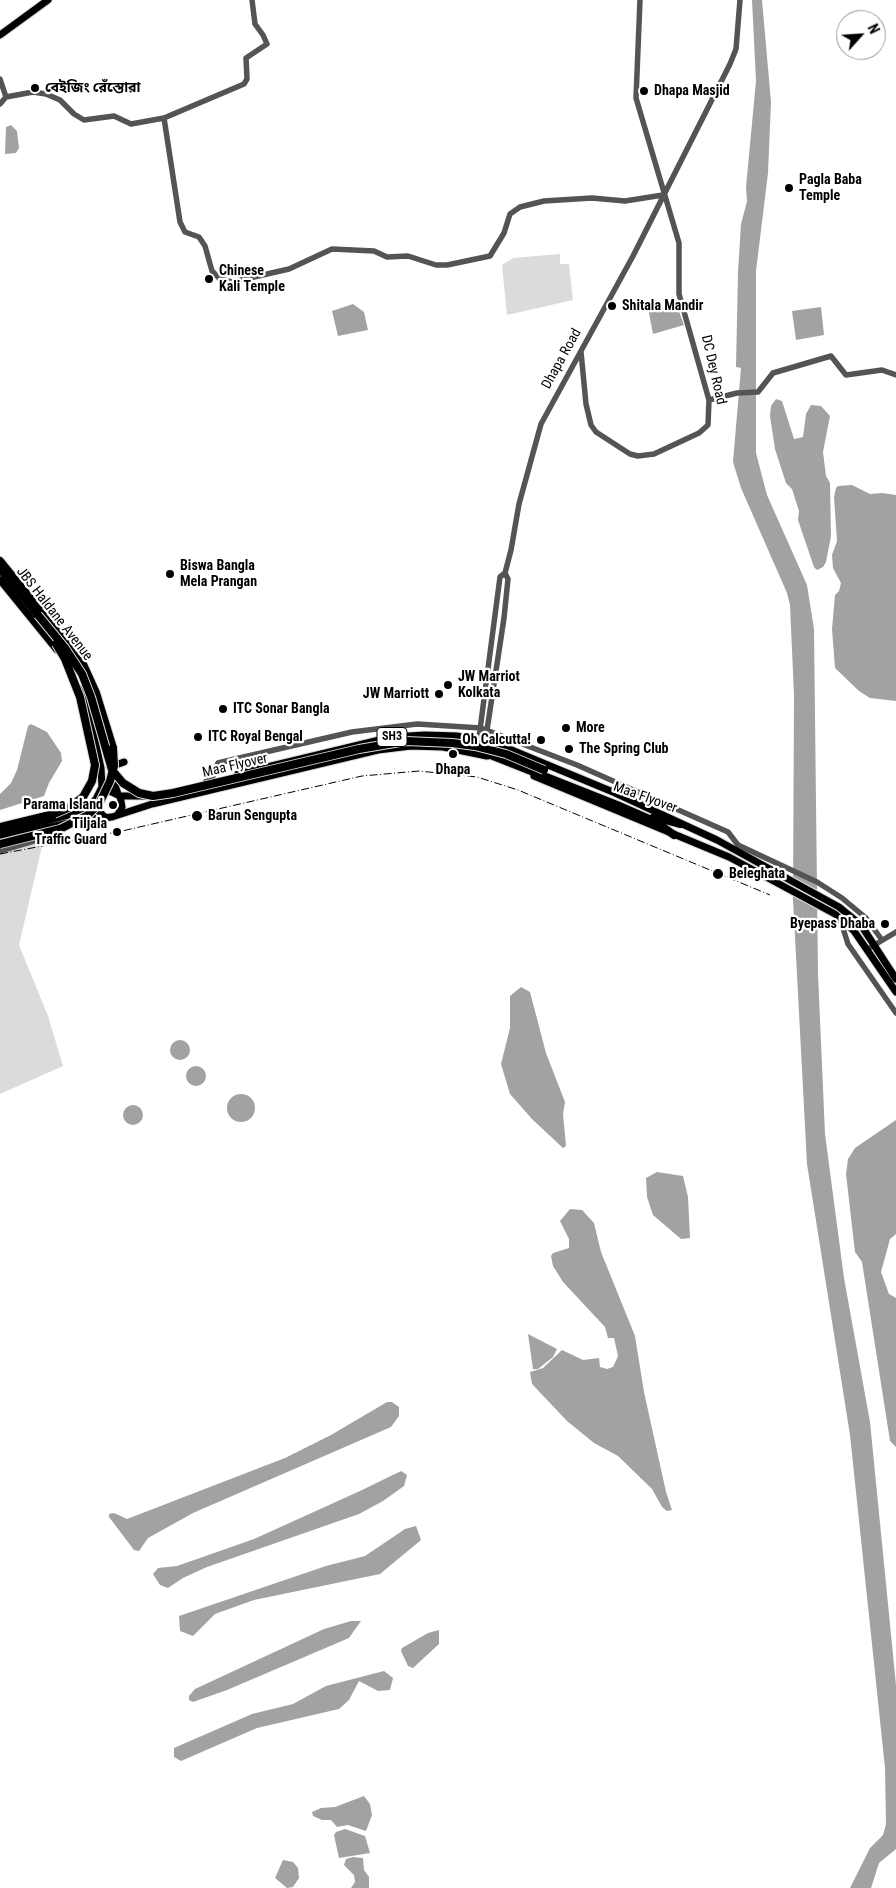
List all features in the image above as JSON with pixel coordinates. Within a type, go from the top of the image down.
[{"type":"highway","points":[[0,561],[82,662],[102,707],[114,757],[113,770],[105,794],[88,815],[66,827],[0,844]]},
{"type":"highway","name":"Maa Flyover","points":[[0,570],[72,656],[88,685],[112,770],[123,783],[139,793],[153,796],[173,793],[350,751],[406,741],[452,742],[506,754],[656,822],[674,835]]},
{"type":"highway","name":"Maa Flyover","points":[[0,579],[56,644],[81,683],[106,768],[116,783],[136,796],[165,798],[340,756],[378,748],[420,744],[453,746],[483,752],[545,773],[648,815],[680,824]]},
{"type":"highway","points":[[0,827],[54,814],[70,807],[83,797],[94,776],[94,753],[80,697],[56,644]]},
{"type":"main road","points":[[0,35],[48,0]]},
{"type":"main road","name":"JBS Haldane Avenue","points":[[0,565],[63,641],[80,666],[93,692],[110,767],[119,795]]},
{"type":"main road","name":"JBS Haldane Avenue","points":[[0,579],[49,639],[79,687],[90,714],[100,759],[102,781],[98,797]]},
{"type":"main road","name":"SH3","points":[[0,833],[68,815],[87,807],[106,791],[119,795],[148,796],[383,738],[425,735],[482,741],[526,755],[728,846],[834,904],[855,918],[875,945],[896,980]]},
{"type":"main road","name":"SH3","points":[[0,839],[117,815],[146,805],[378,750],[430,746],[476,753],[729,857],[829,911],[854,931],[896,992]]},
{"type":"main road","points":[[110,767],[124,762]]},
{"type":"main road","points":[[117,815],[122,808],[119,795]]},
{"type":"main road","points":[[98,797],[96,809],[103,816],[107,817]]},
{"type":"street","points":[[0,104],[6,98],[33,92],[46,94],[60,100],[74,114],[84,120],[114,116],[131,124],[164,118],[244,84],[247,79],[246,58],[267,44],[255,24],[252,0]]},
{"type":"street","name":"DC Dey Road","points":[[581,352],[586,404],[591,425],[596,432],[630,454],[638,456],[654,454],[699,433],[708,425],[709,400],[693,337],[681,304],[679,243],[670,209],[663,195],[636,98],[640,0]]},
{"type":"street","name":"Dhapa Road","points":[[476,753],[482,741],[484,729],[500,577],[505,573],[519,504],[541,424],[633,256],[730,64],[736,49],[740,0]]},
{"type":"street","points":[[0,79],[6,98]]},
{"type":"street","points":[[164,118],[180,222],[185,232],[199,236],[216,275],[220,279],[232,282],[289,269],[332,249],[374,251],[387,257],[408,256],[436,265],[455,264],[490,256],[504,232],[510,214],[520,207],[544,201],[592,198],[619,201],[663,195]]},
{"type":"street","points":[[709,400],[737,393],[758,392],[773,373],[831,356],[846,374],[882,370],[896,375]]},
{"type":"street","points":[[206,782],[214,776],[218,763],[352,732],[385,726],[417,724],[484,729],[577,765],[728,832],[738,845],[817,882],[842,898],[866,918],[882,940]]},
{"type":"street","points":[[0,851],[44,838]]},
{"type":"street","points":[[840,918],[848,944],[896,1013]]},
{"type":"street","points":[[867,950],[896,932]]},
{"type":"shaded area","points":[[752,0],[762,0],[771,102],[768,173],[756,271],[756,453],[767,495],[807,585],[814,629],[818,974],[825,1134],[844,1278],[870,1422],[896,1685],[896,1849],[879,1863],[871,1888],[850,1888],[870,1848],[883,1835],[886,1824],[885,1768],[850,1435],[807,1164],[793,899],[794,695],[790,605],[787,593],[741,488],[733,462],[741,368],[736,367],[738,272],[741,224],[747,201],[746,187],[756,81]]},
{"type":"shaded area","points":[[11,125],[17,131],[19,148],[16,153],[5,154],[6,127]]},
{"type":"shaded area","points":[[560,254],[560,264],[569,264],[573,300],[507,315],[502,265],[513,258]]},
{"type":"shaded area","points":[[353,304],[364,312],[368,330],[338,336],[332,311]]},
{"type":"shaded area","points":[[677,306],[684,325],[653,334],[648,308]]},
{"type":"shaded area","points":[[821,307],[824,335],[796,340],[792,311]]},
{"type":"shaded area","points":[[776,399],[782,401],[794,439],[803,437],[806,414],[811,405],[821,406],[830,416],[823,452],[826,476],[830,483],[831,536],[826,562],[823,567],[817,570],[814,567],[798,520],[799,511],[792,489],[786,483],[775,449],[770,416],[771,406]]},
{"type":"shaded area","points":[[852,485],[870,494],[896,495],[896,701],[870,698],[859,691],[835,668],[832,629],[835,595],[839,591],[841,583],[833,568],[832,555],[837,541],[834,497],[838,486]]},
{"type":"shaded area","points":[[31,724],[47,732],[61,753],[62,761],[44,796],[0,810],[0,794],[11,783],[17,770],[28,726]]},
{"type":"shaded area","points":[[40,840],[43,842],[19,945],[48,1016],[63,1066],[0,1094],[0,851]]},
{"type":"shaded area","points":[[521,987],[530,992],[546,1053],[565,1102],[563,1114],[566,1146],[563,1148],[532,1119],[510,1094],[501,1064],[510,1028],[510,996]]},
{"type":"shaded area","points":[[180,1040],[187,1043],[190,1050],[187,1057],[180,1060],[173,1057],[170,1050],[173,1043]]},
{"type":"shaded area","points":[[196,1066],[203,1069],[206,1076],[203,1083],[196,1086],[189,1083],[186,1076],[189,1069]]},
{"type":"shaded area","points":[[241,1094],[251,1098],[255,1108],[251,1118],[241,1122],[231,1118],[227,1108],[231,1098]]},
{"type":"shaded area","points":[[133,1105],[140,1108],[143,1115],[140,1122],[133,1125],[126,1122],[123,1115],[126,1108]]},
{"type":"shaded area","points":[[896,1120],[896,1234],[890,1239],[881,1272],[889,1294],[896,1298],[896,1447],[890,1441],[862,1262],[855,1252],[846,1174],[848,1159],[855,1148]]},
{"type":"shaded area","points":[[657,1172],[683,1176],[688,1197],[690,1238],[681,1239],[653,1215],[647,1197],[646,1178]]},
{"type":"shaded area","points":[[570,1209],[582,1210],[594,1223],[601,1252],[635,1336],[644,1392],[666,1492],[672,1510],[667,1511],[662,1507],[652,1489],[618,1456],[594,1443],[567,1421],[532,1384],[530,1372],[543,1368],[562,1350],[583,1360],[599,1358],[600,1367],[607,1369],[613,1367],[618,1356],[614,1338],[608,1338],[605,1327],[563,1282],[553,1266],[551,1256],[553,1253],[569,1248],[569,1239],[560,1221]]},
{"type":"shaded area","points":[[528,1334],[557,1349],[553,1357],[538,1369],[533,1369]]},
{"type":"shaded area","points":[[387,1402],[392,1402],[399,1407],[399,1416],[391,1427],[193,1513],[148,1538],[139,1551],[134,1550],[109,1517],[109,1514],[114,1513],[127,1519],[285,1458],[331,1435]]},
{"type":"shaded area","points":[[401,1471],[407,1475],[404,1486],[383,1501],[359,1514],[207,1567],[183,1578],[168,1588],[160,1585],[153,1574],[158,1568],[177,1566],[254,1539]]},
{"type":"shaded area","points":[[416,1526],[421,1540],[380,1574],[254,1600],[215,1614],[193,1636],[180,1631],[179,1616],[326,1566],[365,1556],[405,1529]]},
{"type":"shaded area","points":[[351,1621],[361,1621],[349,1638],[227,1690],[193,1702],[189,1700],[189,1696],[195,1689],[324,1629]]},
{"type":"shaded area","points":[[439,1630],[439,1644],[413,1668],[408,1666],[401,1651],[402,1648],[428,1633]]},
{"type":"shaded area","points":[[384,1671],[393,1678],[390,1690],[378,1691],[359,1681],[349,1700],[339,1709],[257,1728],[181,1761],[174,1757],[174,1748],[252,1714],[293,1704],[326,1686]]},
{"type":"shaded area","points":[[364,1796],[370,1804],[372,1815],[366,1831],[348,1825],[337,1827],[331,1820],[322,1820],[313,1816],[312,1812],[321,1808],[335,1807]]},
{"type":"shaded area","points":[[345,1829],[365,1836],[370,1853],[339,1858],[334,1835],[336,1832]]},
{"type":"shaded area","points":[[353,1857],[363,1858],[364,1870],[369,1877],[369,1888],[351,1888],[355,1882],[354,1875],[344,1865],[346,1859]]},
{"type":"shaded area","points":[[283,1860],[293,1862],[298,1868],[299,1878],[293,1887],[287,1888],[275,1878]]},
{"type":"railway","points":[[0,854],[122,831],[362,776],[419,771],[477,777],[518,790],[770,895]]},
{"type":"place","name":"বেইজিং রেঁস্তোরা","points":[[35,88]]},
{"type":"place","name":"Dhapa Masjid","points":[[644,91]]},
{"type":"place","name":"Pagla Baba Temple","points":[[789,188]]},
{"type":"place","name":"Chinese Kali Temple","points":[[209,279]]},
{"type":"place","name":"Shitala Mandir","points":[[612,306]]},
{"type":"place","name":"Biswa Bangla Mela Prangan","points":[[170,574]]},
{"type":"place","name":"JW Marriot Kolkata","points":[[448,685]]},
{"type":"place","name":"JW Marriott","points":[[439,694]]},
{"type":"place","name":"ITC Sonar Bangla","points":[[223,709]]},
{"type":"place","name":"More","points":[[566,728]]},
{"type":"place","name":"ITC Royal Bengal","points":[[198,737]]},
{"type":"place","name":"Oh Calcutta!","points":[[541,740]]},
{"type":"place","name":"The Spring Club","points":[[569,749]]},
{"type":"place","name":"Dhapa","points":[[453,754]]},
{"type":"place","name":"Parama Island","points":[[113,805]]},
{"type":"place","name":"Barun Sengupta","points":[[197,816]]},
{"type":"place","name":"Tiljala Traffic Guard","points":[[117,832]]},
{"type":"place","name":"Beleghata","points":[[718,874]]},
{"type":"place","name":"Byepass Dhaba","points":[[885,924]]}]
